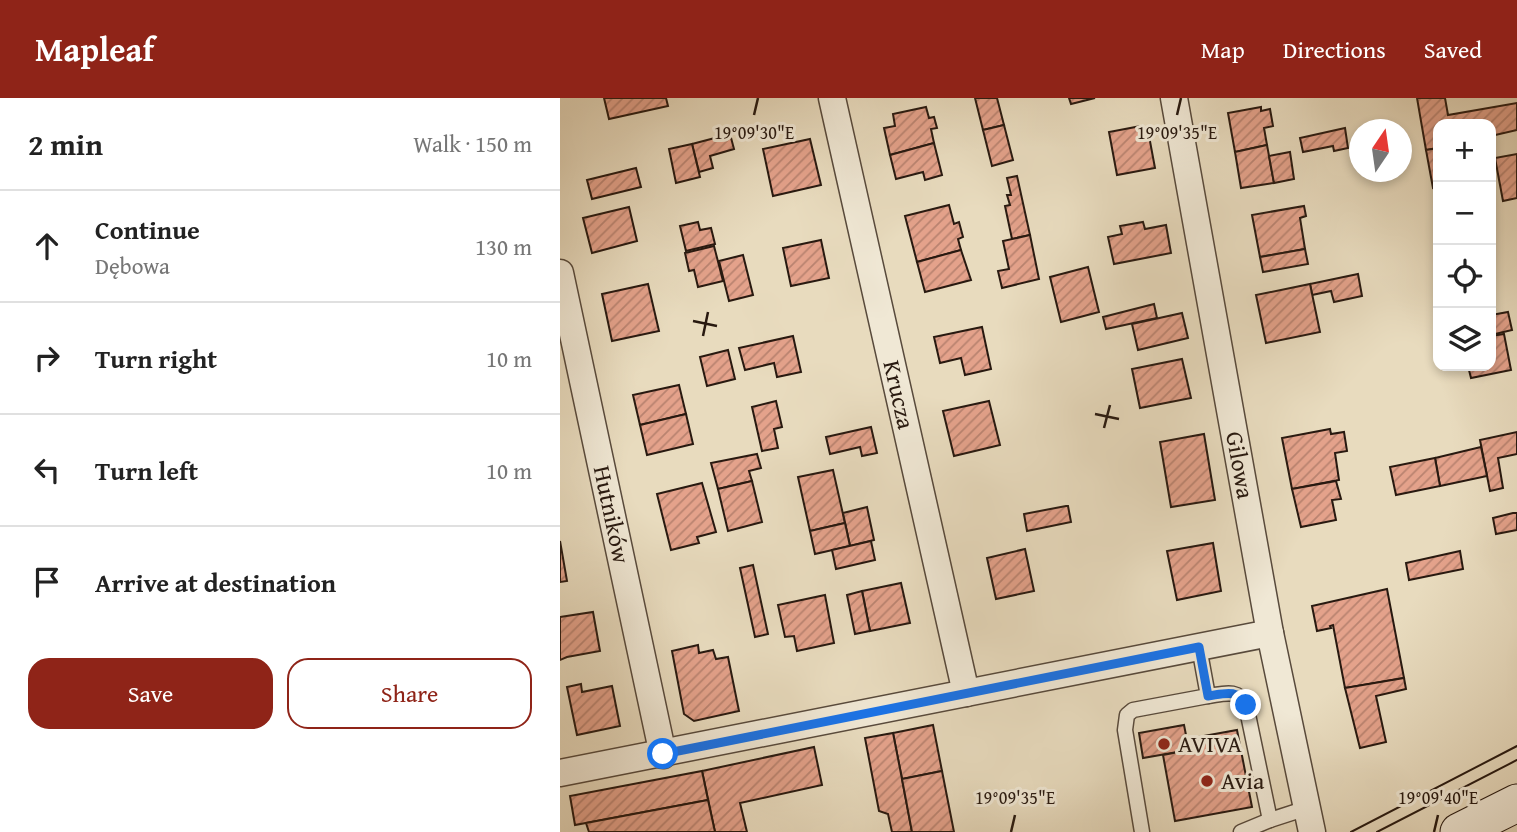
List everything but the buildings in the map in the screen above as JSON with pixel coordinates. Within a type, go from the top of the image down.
[{"type":"street","name":"Krucza","points":[[832,98],[966,693]]},
{"type":"street","name":"Gilowa","points":[[1174,98],[1270,633],[1309,820]]},
{"type":"street","name":"Hutników","points":[[560,273],[663,754]]},
{"type":"street","points":[[560,773],[1270,633]]},
{"type":"street","points":[[1459,832],[1517,803]]},
{"type":"lane","points":[[1199,647],[1208,696]]},
{"type":"lane","points":[[1142,832],[1125,730],[1127,715],[1133,710],[1233,693],[1244,699],[1270,820]]},
{"type":"lane","points":[[1241,832],[1270,820],[1309,820]]},
{"type":"tram line","points":[[1351,832],[1517,746]]},
{"type":"tram line","points":[[1377,832],[1517,760]]},
{"type":"place","name":"AVIVA","points":[[1164,744]]},
{"type":"place","name":"Avia","points":[[1207,781]]},
{"type":"route","points":[[663,754],[1199,647],[1208,696],[1233,693],[1244,699],[1246,705]]}]
